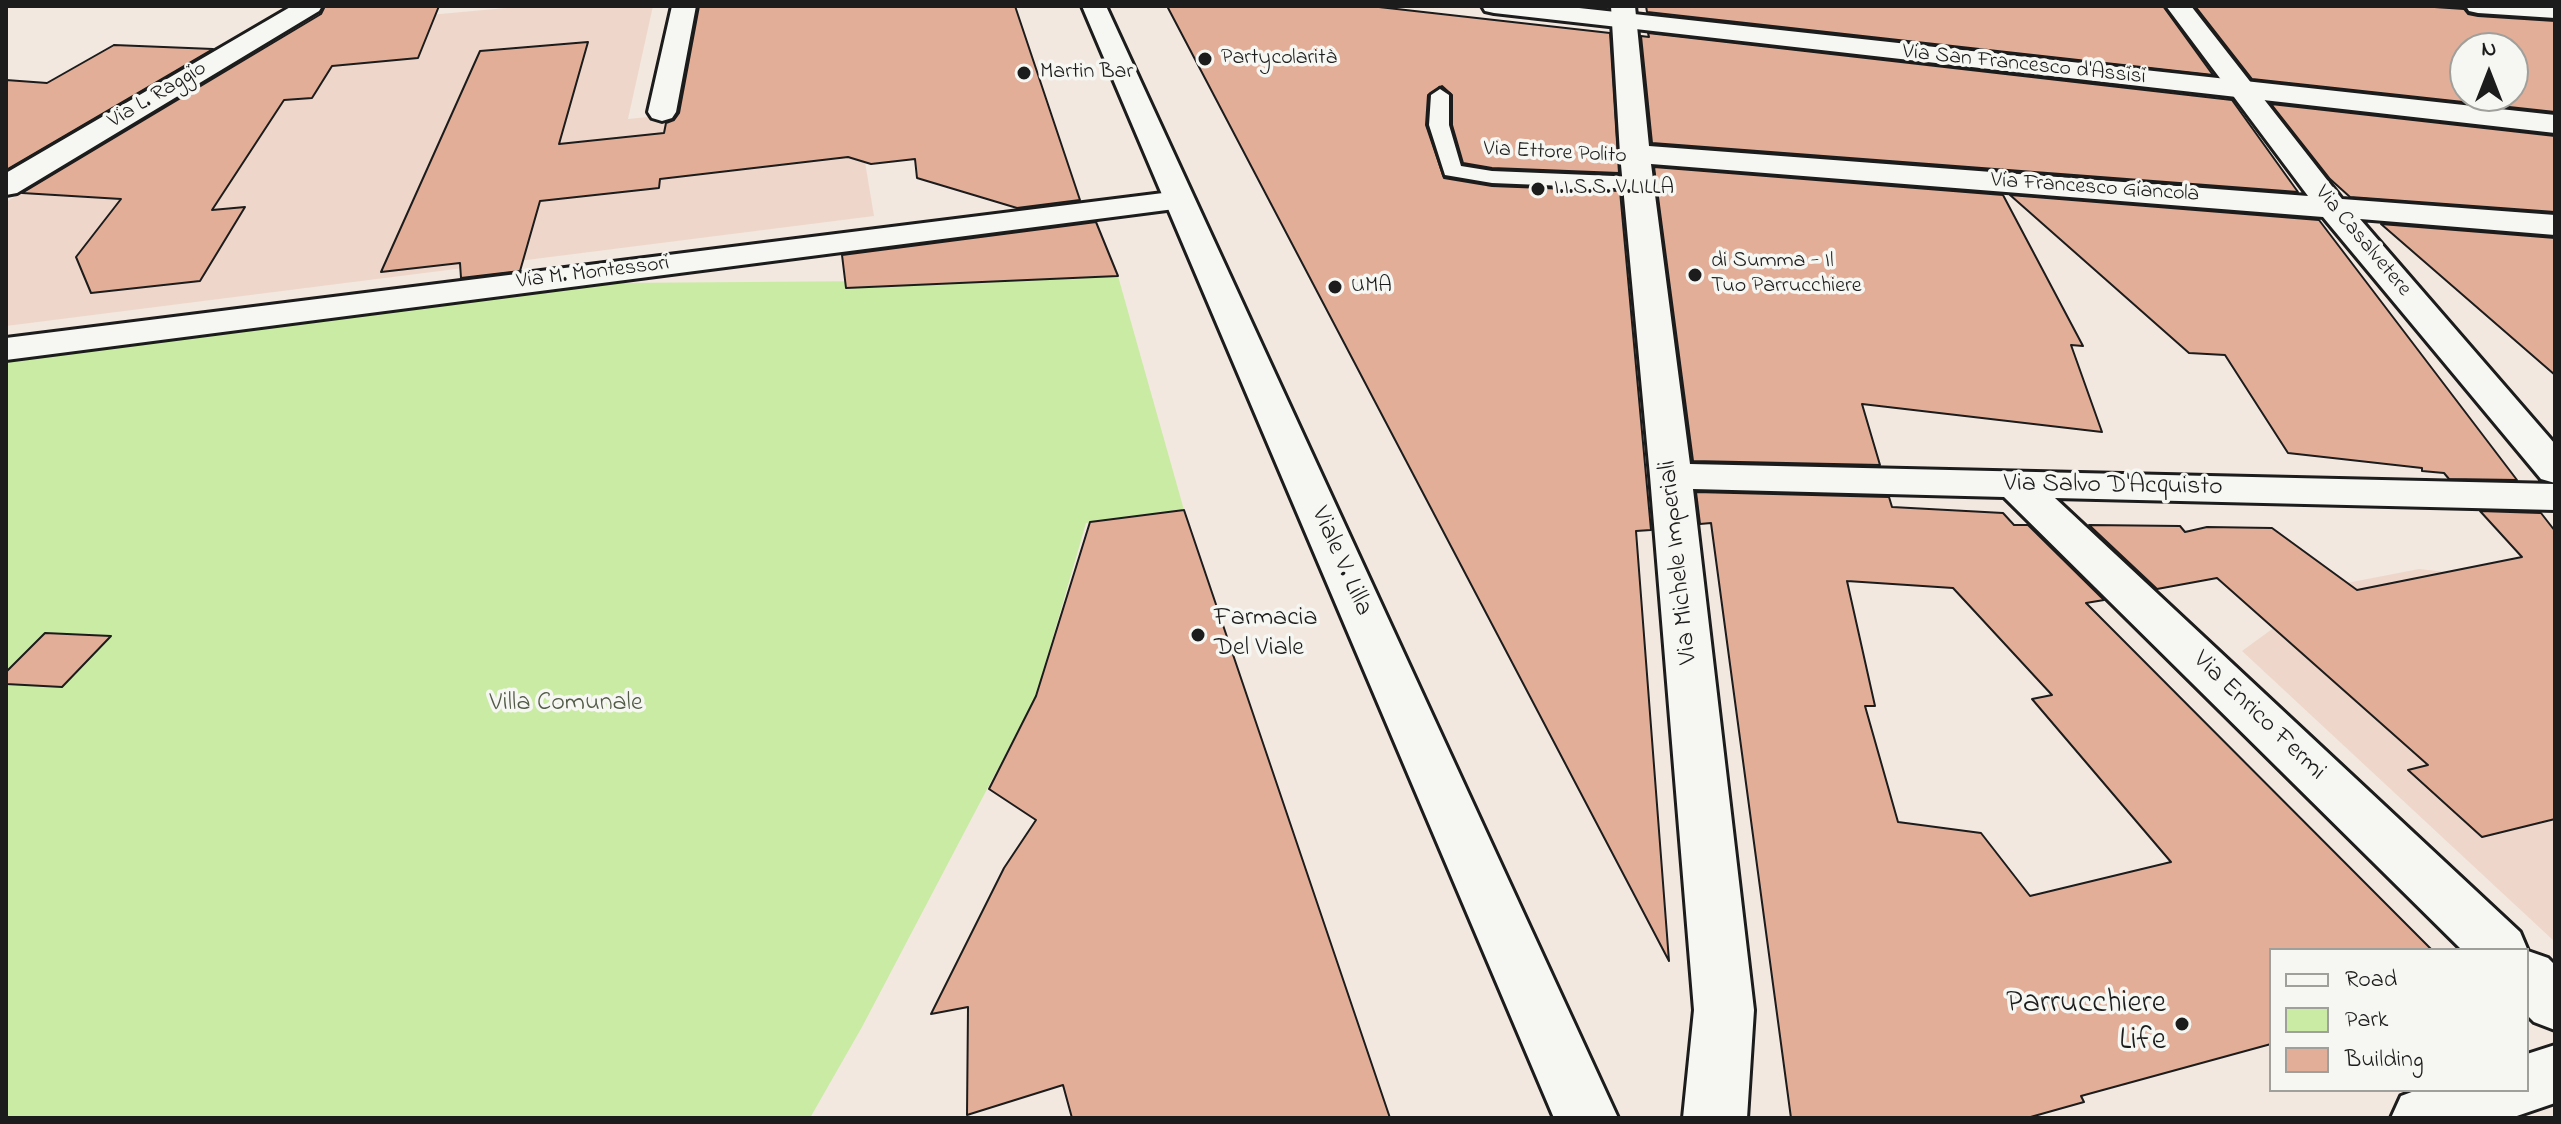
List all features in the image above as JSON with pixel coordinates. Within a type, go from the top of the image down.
[{"type":"street","name":"Via L. Raggio","points":[[6,186],[310,6]]},
{"type":"street","points":[[662,112],[684,6]]},
{"type":"street","name":"Viale V. Lilla","points":[[1094,6],[1586,1118]]},
{"type":"street","name":"Via San Francesco d'Assisi","points":[[1494,6],[1624,13],[2242,90],[2555,124]]},
{"type":"street","name":"Via Casalvetere","points":[[2178,6],[2332,207],[2555,470]]},
{"type":"street","points":[[2478,6],[2555,11]]},
{"type":"street","name":"Via Michele Imperiali","points":[[1624,13],[1636,169],[1671,476],[1724,1010],[1715,1118]]},
{"type":"street","name":"Via Francesco Giancola","points":[[1636,169],[2332,207],[2555,225]]},
{"type":"street","name":"Via M. Montessori","points":[[6,349],[1179,200]]},
{"type":"street","name":"Via Salvo D'Acquisto","points":[[1671,476],[2555,497]]},
{"type":"street","name":"Via Enrico Fermi","points":[[2016,485],[2498,948]]},
{"type":"street","points":[[2529,978],[2555,1003]]},
{"type":"street","points":[[2529,1082],[2555,1074]]},
{"type":"street","points":[[2423,1118],[2501,1092]]},
{"type":"lane","name":"Via Ettore Polito","points":[[1440,95],[1439,125],[1452,171],[1492,177],[1636,169]]},
{"type":"shaded area","points":[[528,6],[653,6],[628,119],[845,97],[865,162],[874,216],[6,326],[6,202],[296,27]]},
{"type":"shaded area","points":[[2419,569],[2476,575],[2555,613],[2555,942],[2242,651],[2331,586]]},
{"type":"green space","name":"Villa Comunale","points":[[1118,276],[1184,510],[1086,523],[1036,696],[862,1027],[810,1118],[6,1118],[6,362],[616,283],[876,281],[876,287]]},
{"type":"building","points":[[325,6],[439,6],[418,58],[332,66],[312,98],[284,100],[212,210],[245,207],[200,281],[91,293],[76,257],[121,199],[22,193],[321,14]]},
{"type":"building","points":[[699,6],[1015,6],[1080,200],[1017,208],[917,178],[915,159],[871,164],[848,157],[660,179],[659,188],[540,201],[520,271],[461,278],[460,263],[381,272],[480,51],[588,42],[559,144],[664,133],[666,123],[674,120],[679,113]]},
{"type":"building","points":[[1167,6],[1370,6],[1610,33],[1619,173],[1492,168],[1463,163],[1452,125],[1452,95],[1442,86],[1428,95],[1426,125],[1444,178],[1492,186],[1620,191],[1651,530],[1636,531],[1669,961]]},
{"type":"building","points":[[1646,6],[2163,6],[2213,75],[1647,12]]},
{"type":"building","points":[[2195,6],[2420,6],[2464,9],[2468,14],[2478,16],[2555,21],[2555,112],[2529,109],[2529,32],[2449,32],[2449,100],[2252,79]]},
{"type":"building","points":[[1648,33],[2232,100],[2298,192],[1652,143],[1641,36],[1649,37]]},
{"type":"building","points":[[114,45],[213,49],[6,170],[6,80],[47,83]]},
{"type":"building","points":[[2271,104],[2555,136],[2555,212],[2350,197],[2330,179]]},
{"type":"building","points":[[1654,167],[2003,195],[2083,346],[2071,345],[2102,432],[1862,404],[1880,465],[1693,461]]},
{"type":"building","points":[[2010,195],[2319,220],[2517,480],[2449,479],[2444,473],[2422,471],[2422,468],[2288,453],[2225,355],[2189,353]]},
{"type":"building","points":[[1096,222],[1118,276],[846,288],[842,255]]},
{"type":"building","points":[[2381,224],[2555,238],[2555,375]]},
{"type":"building","points":[[1696,492],[1889,497],[1892,507],[2003,513],[2014,525],[2028,525],[2104,600],[2086,603],[2430,948],[2269,948],[2269,1045],[2081,1096],[2084,1102],[2027,1118],[1791,1118],[1711,523],[1700,524]],"holes":[[[1847,581],[1953,588],[2052,695],[2032,699],[2171,862],[2030,896],[1981,833],[1898,822],[1865,706],[1875,706]]]},
{"type":"building","points":[[1184,510],[1390,1118],[1072,1118],[1063,1085],[967,1115],[968,1007],[931,1014],[1004,868],[1036,820],[989,789],[1036,696],[1090,522]]},
{"type":"building","points":[[2480,511],[2541,513],[2555,531],[2555,819],[2482,837],[2408,770],[2428,765],[2217,578],[2157,589],[2089,525],[2180,526],[2185,532],[2207,527],[2272,528],[2357,590],[2522,557]]},
{"type":"building","points":[[45,633],[111,636],[62,687],[6,684],[6,672]]},
{"type":"place","name":"Partycolarità","points":[[1205,59]]},
{"type":"place","name":"Martin Bar","points":[[1024,73]]},
{"type":"place","name":"I.I.S.S. V.LILLA","points":[[1538,189]]},
{"type":"place","name":"di Summa - Il Tuo Parrucchiere","points":[[1695,275]]},
{"type":"place","name":"UMA","points":[[1335,287]]},
{"type":"place","name":"Farmacia Del Viale","points":[[1198,635]]},
{"type":"place","name":"Parrucchiere Life","points":[[2182,1024]]}]
